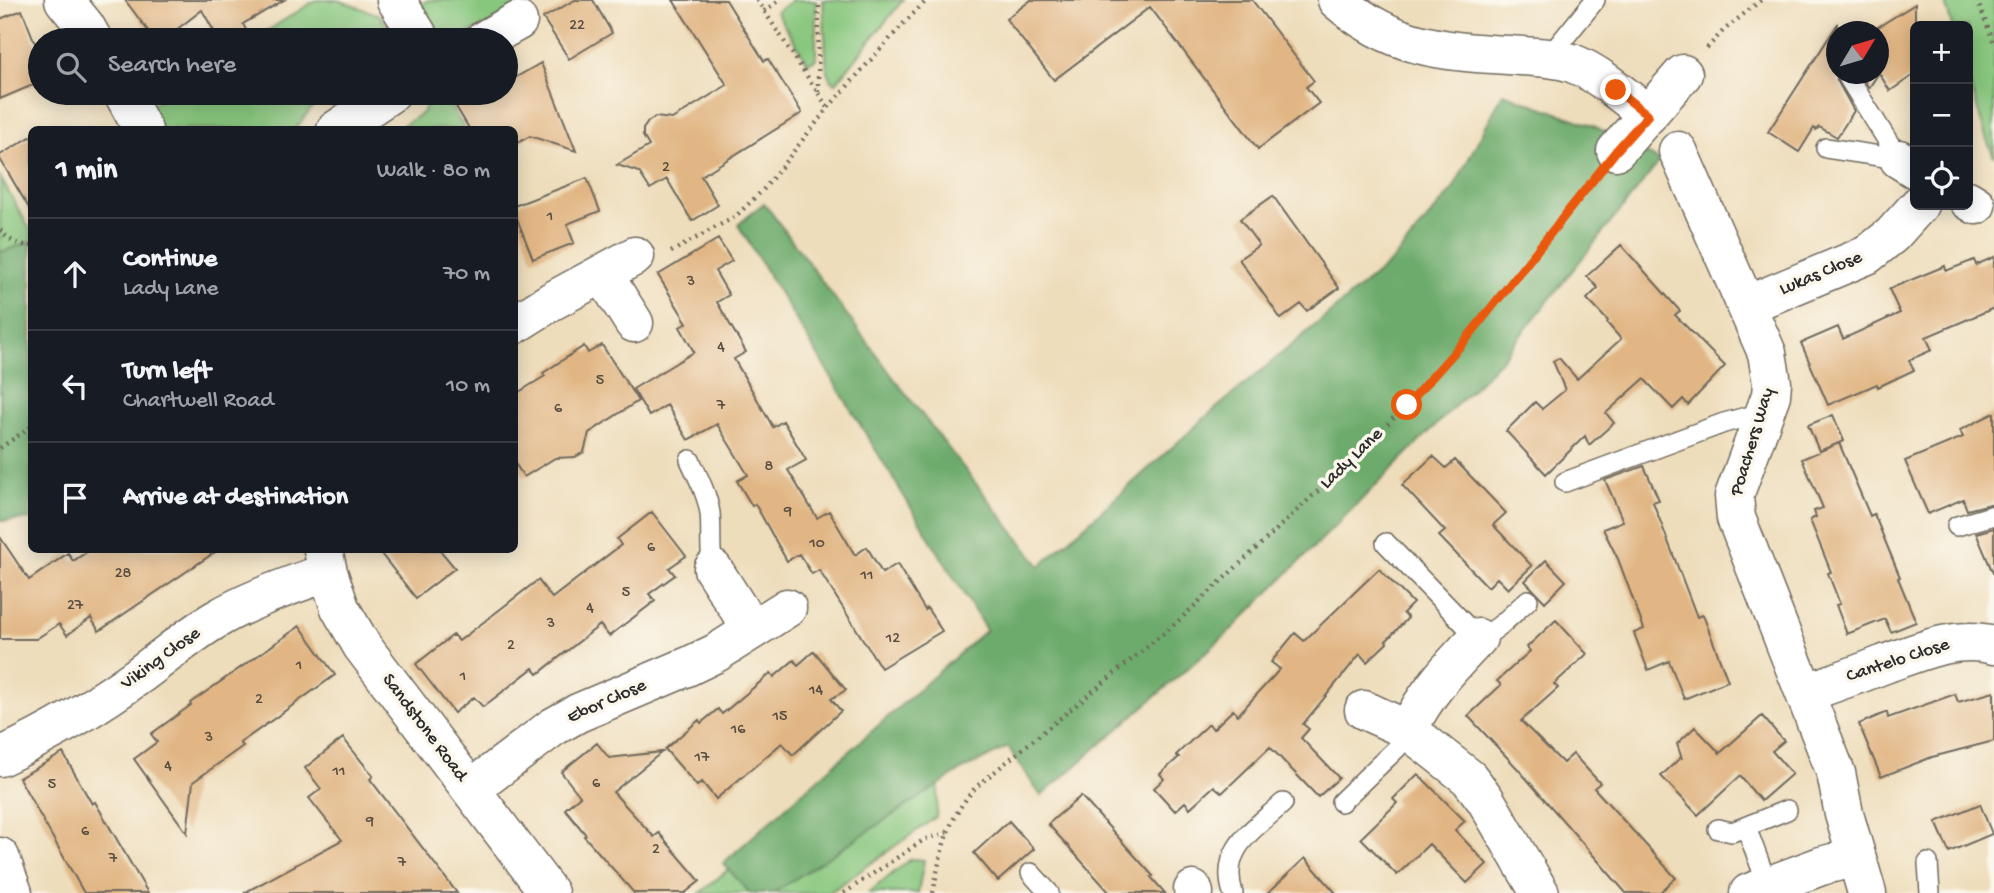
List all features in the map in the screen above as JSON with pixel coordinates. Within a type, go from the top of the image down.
[{"type":"street","points":[[64,0],[86,28]]},
{"type":"street","points":[[396,0],[414,28]]},
{"type":"street","points":[[1337,0],[1369,24],[1418,45],[1439,50],[1548,58],[1572,64],[1598,78],[1648,115]]},
{"type":"street","points":[[505,28],[518,21]]},
{"type":"street","points":[[1616,151],[1683,74]]},
{"type":"street","points":[[129,105],[141,126]]},
{"type":"street","points":[[342,126],[373,105]]},
{"type":"street","name":"Poachers Way","points":[[1678,151],[1768,353],[1771,395],[1741,473],[1734,496],[1734,507],[1740,530],[1836,773],[1844,814],[1867,893]]},
{"type":"street","name":"Lukas Close","points":[[1747,305],[1867,255],[1892,235],[1910,179]]},
{"type":"street","points":[[518,322],[619,265],[634,323]]},
{"type":"street","name":"Viking Close","points":[[0,757],[77,717],[136,678],[214,620],[326,561]]},
{"type":"street","name":"Sandstone Road","points":[[326,561],[340,608],[362,646],[550,893]]},
{"type":"street","points":[[713,569],[752,630]]},
{"type":"street","name":"Ebor Close","points":[[471,789],[553,727],[578,713],[716,653],[787,608]]},
{"type":"street","points":[[1408,730],[1418,709],[1438,681],[1478,638]]},
{"type":"street","name":"Cantelo Close","points":[[1805,694],[1931,647],[1970,641],[1994,645]]},
{"type":"street","points":[[1364,710],[1408,730],[1469,778],[1478,788],[1540,893]]},
{"type":"street","points":[[0,857],[13,893]]},
{"type":"street","points":[[1758,889],[1821,866],[1856,857]]},
{"type":"lane","points":[[1548,58],[1595,0]]},
{"type":"lane","points":[[1852,84],[1910,170]]},
{"type":"lane","points":[[1826,148],[1910,172]]},
{"type":"lane","points":[[1565,482],[1724,423],[1746,417],[1763,417]]},
{"type":"lane","points":[[690,460],[709,509],[713,569]]},
{"type":"lane","points":[[1957,526],[1994,514]]},
{"type":"lane","points":[[1386,542],[1478,638],[1495,629],[1528,600]]},
{"type":"lane","points":[[1341,802],[1397,748],[1408,730]]},
{"type":"lane","points":[[1233,893],[1230,864],[1234,851],[1242,840],[1283,803]]},
{"type":"lane","points":[[1718,829],[1732,832],[1787,810]]},
{"type":"lane","points":[[1746,827],[1758,889]]},
{"type":"lane","points":[[1928,863],[1930,893]]},
{"type":"lane","points":[[1031,873],[1049,893]]},
{"type":"path","points":[[757,0],[828,108]]},
{"type":"path","points":[[764,10],[780,0]]},
{"type":"path","points":[[818,93],[819,0]]},
{"type":"path","points":[[619,265],[643,269],[736,216],[763,190],[828,108],[927,0]]},
{"type":"path","points":[[1683,74],[1723,31],[1761,0]]},
{"type":"path","points":[[1978,0],[1994,43]]},
{"type":"path","name":"Lady Lane","points":[[933,893],[947,833],[959,808],[976,787],[1175,624],[1377,436],[1468,337],[1616,151]]},
{"type":"path","points":[[0,230],[5,237],[18,245],[28,246]]},
{"type":"path","points":[[0,448],[28,429]]},
{"type":"path","points":[[844,893],[925,839],[947,833]]},
{"type":"green space","points":[[316,0],[338,0],[380,15],[388,28],[272,28]]},
{"type":"green space","points":[[428,0],[521,0],[523,3],[480,28],[433,28],[418,6]]},
{"type":"green space","points":[[792,0],[816,0],[816,59],[808,63],[776,12]]},
{"type":"green space","points":[[823,0],[903,0],[836,83],[832,82],[827,72]]},
{"type":"green space","points":[[1944,0],[1994,0],[1994,157],[1973,94],[1973,21],[1950,21]]},
{"type":"green space","points":[[1503,93],[1596,127],[1660,161],[1501,360],[1227,634],[1041,796],[1008,747],[960,771],[773,893],[750,893],[723,863],[986,630],[738,225],[764,203],[896,381],[1040,566],[1207,416],[1393,260],[1453,189]]},
{"type":"green space","points":[[151,105],[314,105],[297,126],[160,126],[155,121]]},
{"type":"green space","points":[[427,105],[449,105],[463,126],[402,126],[422,113]]},
{"type":"green space","points":[[0,177],[28,226],[28,242],[2,252]]},
{"type":"green space","points":[[28,242],[28,519],[0,521],[0,250],[2,252]]},
{"type":"green space","points":[[939,785],[936,817],[829,893],[773,893]]},
{"type":"green space","points":[[911,859],[924,860],[918,893],[868,893]]},
{"type":"green space","points":[[729,869],[750,893],[700,893]]},
{"type":"building","points":[[125,0],[284,0],[243,24],[245,28],[212,28],[202,10],[179,28],[146,28]]},
{"type":"building","points":[[575,0],[593,0],[612,33],[569,59],[543,18]]},
{"type":"building","points":[[673,0],[726,0],[764,61],[768,59],[802,113],[701,176],[718,205],[692,221],[667,179],[650,189],[639,172],[617,165],[649,146],[643,136],[643,129],[648,122],[655,117],[672,119],[727,85]]},
{"type":"building","points":[[1031,0],[1252,0],[1314,81],[1306,87],[1319,103],[1258,149],[1150,7],[1054,80],[1006,19]]},
{"type":"building","points":[[1915,4],[1915,21],[1910,21],[1910,77],[1890,91],[1886,84],[1889,84],[1888,21]]},
{"type":"building","points":[[22,10],[29,28],[28,87],[0,99],[0,19]]},
{"type":"building","points":[[1826,42],[1826,84],[1839,84],[1854,111],[1837,137],[1819,127],[1816,130],[1814,128],[1799,152],[1768,132]]},
{"type":"building","points":[[541,63],[576,151],[530,136],[518,143],[518,126],[468,126],[455,105],[518,105],[518,76]]},
{"type":"building","points":[[28,138],[28,206],[0,159],[0,155]]},
{"type":"building","points":[[587,178],[600,211],[567,224],[574,243],[533,259],[518,221],[518,204]]},
{"type":"building","points":[[1273,196],[1339,288],[1307,311],[1301,304],[1281,319],[1239,259],[1259,245],[1240,219]]},
{"type":"building","points":[[718,239],[732,261],[715,271],[729,295],[717,302],[746,352],[734,359],[773,427],[783,421],[806,460],[788,470],[817,518],[829,511],[855,555],[867,547],[882,573],[897,564],[925,610],[927,608],[942,631],[881,668],[819,570],[812,574],[799,554],[787,561],[755,504],[752,506],[737,481],[748,475],[717,424],[688,440],[667,405],[649,416],[633,389],[694,352],[680,327],[687,323],[658,275]]},
{"type":"building","points":[[1621,245],[1680,311],[1675,315],[1725,366],[1688,405],[1683,399],[1673,409],[1644,379],[1606,413],[1614,423],[1589,445],[1585,436],[1546,474],[1506,431],[1535,402],[1542,409],[1565,390],[1553,361],[1559,358],[1577,379],[1621,339],[1587,299],[1598,288],[1587,276]]},
{"type":"building","points":[[1994,257],[1994,308],[1926,337],[1932,350],[1909,360],[1914,370],[1878,387],[1877,384],[1828,405],[1801,343],[1838,327],[1843,339],[1900,313],[1889,289],[1945,266],[1946,271],[1974,260],[1976,265]]},
{"type":"building","points":[[602,345],[638,401],[589,433],[584,452],[575,457],[555,458],[524,477],[518,468],[518,393],[584,346],[588,353]]},
{"type":"building","points":[[1994,413],[1994,503],[1967,510],[1963,499],[1928,514],[1905,461],[1963,437],[1960,430]]},
{"type":"building","points":[[1833,415],[1844,441],[1819,451],[1808,425]]},
{"type":"building","points":[[1839,443],[1870,516],[1874,514],[1916,622],[1891,632],[1885,619],[1847,634],[1836,605],[1840,604],[1828,573],[1831,572],[1810,520],[1816,517],[1814,511],[1823,508],[1802,459]]},
{"type":"building","points":[[1433,456],[1446,468],[1455,460],[1506,513],[1493,525],[1532,566],[1508,589],[1497,578],[1488,587],[1439,536],[1445,531],[1402,485]]},
{"type":"building","points":[[1644,466],[1659,500],[1653,502],[1697,617],[1703,615],[1728,681],[1684,699],[1669,661],[1648,670],[1634,633],[1644,629],[1618,559],[1603,529],[1623,521],[1605,480]]},
{"type":"building","points":[[652,512],[686,556],[669,568],[675,575],[649,594],[655,601],[609,636],[600,625],[538,674],[533,668],[483,707],[474,697],[454,713],[416,664],[453,635],[459,641],[538,580],[552,598],[621,545],[617,539]]},
{"type":"building","points":[[1994,528],[1994,573],[1993,573],[1976,533]]},
{"type":"building","points":[[0,537],[29,580],[68,553],[73,561],[85,553],[214,553],[99,631],[91,618],[67,635],[59,624],[36,639],[0,639]]},
{"type":"building","points":[[380,553],[442,553],[455,568],[416,598]]},
{"type":"building","points":[[1546,560],[1566,581],[1545,602],[1525,581]]},
{"type":"building","points":[[1379,569],[1413,603],[1403,613],[1408,618],[1367,662],[1360,654],[1303,724],[1309,729],[1301,738],[1339,778],[1318,797],[1270,747],[1222,793],[1214,786],[1190,808],[1185,802],[1175,811],[1154,788],[1164,779],[1160,774],[1179,757],[1176,755],[1209,724],[1213,729],[1233,710],[1238,715],[1280,669],[1271,662],[1295,633],[1304,641]]},
{"type":"building","points":[[1556,620],[1587,654],[1554,684],[1558,688],[1521,721],[1563,763],[1573,754],[1600,783],[1594,788],[1676,878],[1659,893],[1626,893],[1468,716],[1501,685],[1497,681],[1530,651],[1527,647]]},
{"type":"building","points":[[300,626],[335,675],[240,743],[243,746],[193,782],[187,833],[134,759],[157,742],[151,734],[191,705],[190,703]]},
{"type":"building","points":[[814,651],[846,690],[831,699],[841,711],[793,755],[782,743],[716,799],[702,782],[697,786],[665,749],[699,720],[701,723],[718,709],[722,714],[771,673],[774,677],[794,660],[798,665]]},
{"type":"building","points":[[1994,692],[1994,741],[1932,757],[1881,777],[1859,724],[1887,712],[1888,718],[1955,694],[1958,702]]},
{"type":"building","points":[[1762,716],[1784,741],[1772,751],[1792,774],[1761,801],[1740,776],[1698,815],[1661,776],[1681,757],[1682,759],[1677,744],[1695,727],[1720,753]]},
{"type":"building","points":[[343,738],[373,776],[370,779],[457,893],[244,893],[342,840],[309,798],[321,789],[305,768]]},
{"type":"building","points":[[597,743],[609,758],[662,752],[613,792],[654,837],[659,833],[700,881],[685,893],[634,893],[584,836],[586,835],[565,809],[580,796],[561,772]]},
{"type":"building","points":[[63,753],[148,893],[84,893],[19,778]]},
{"type":"building","points":[[1418,774],[1465,821],[1455,830],[1487,864],[1467,883],[1429,844],[1397,875],[1361,838],[1397,803],[1393,799]]},
{"type":"building","points":[[1081,796],[1165,893],[1110,893],[1048,824]]},
{"type":"building","points":[[1980,804],[1992,834],[1949,852],[1936,822]]},
{"type":"building","points":[[1009,821],[1034,849],[998,881],[974,853]]},
{"type":"building","points":[[1305,858],[1336,893],[1268,893]]},
{"type":"route","points":[[1407,405],[1468,337],[1616,151],[1648,115],[1616,90]]}]
